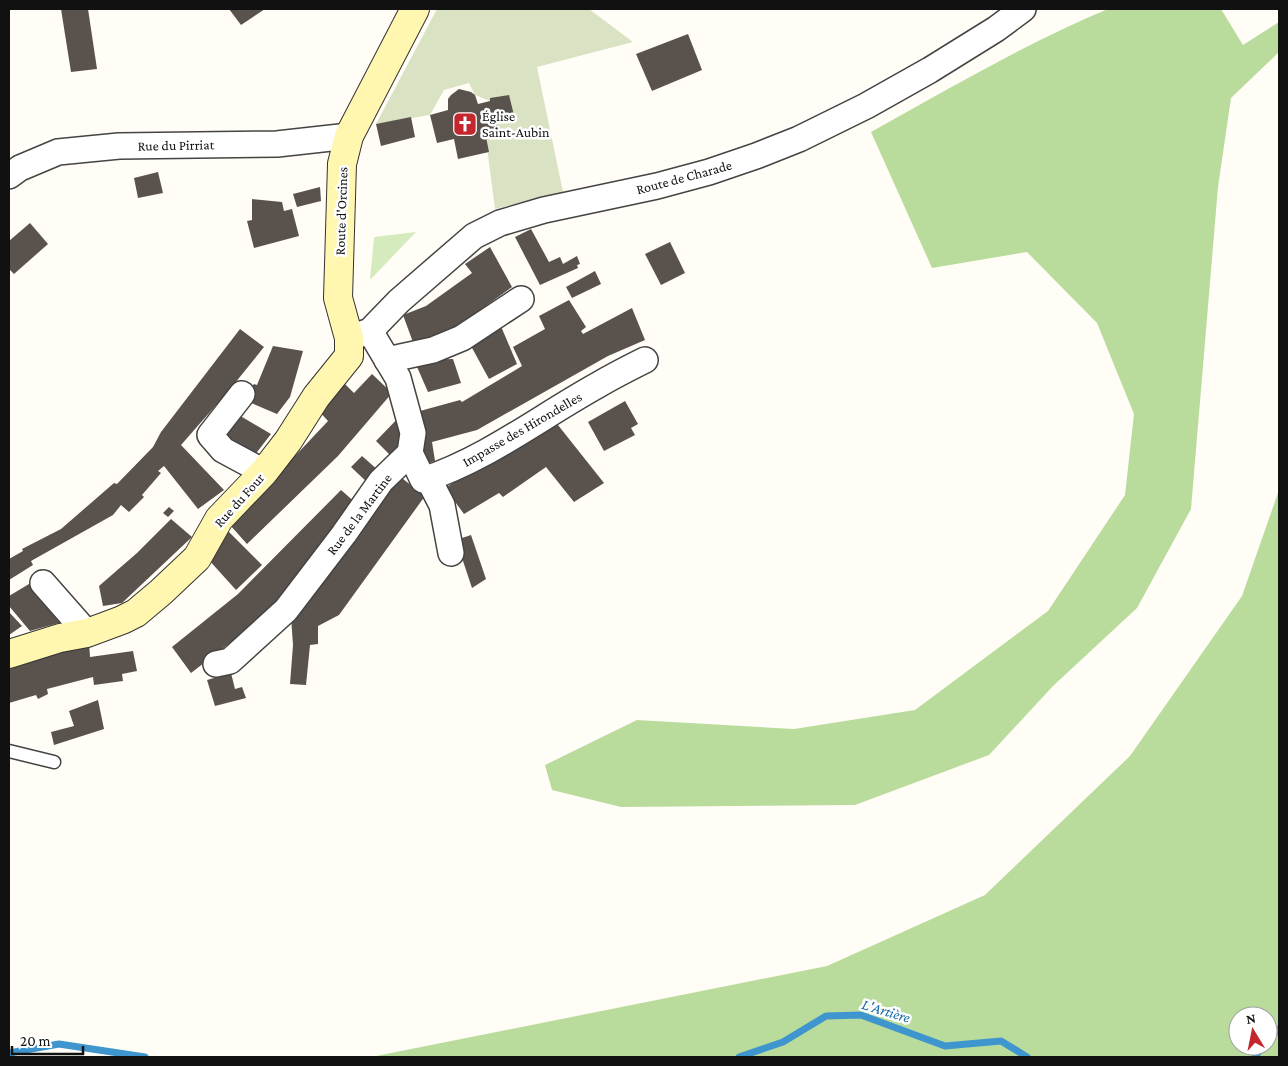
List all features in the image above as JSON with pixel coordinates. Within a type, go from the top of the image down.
[{"type":"main road","name":"Route d'Orcines","points":[[360,334],[338,298],[340,178],[342,164],[349,136],[415,9]]},
{"type":"main road","name":"Rue du Four","points":[[9,654],[60,638],[87,632],[136,613],[161,592],[197,558],[219,519],[264,472],[288,441],[316,397],[349,356],[360,334]]},
{"type":"street","name":"Route de Charade","points":[[360,334],[474,236],[500,223],[544,210],[657,186],[710,172],[799,139],[866,106],[930,70],[996,29],[1023,9]]},
{"type":"street","name":"Rue du Pirriat","points":[[9,176],[20,168],[58,152],[118,146],[277,144],[349,136]]},
{"type":"street","points":[[387,360],[434,350],[462,338],[521,299]]},
{"type":"street","points":[[360,334],[387,360],[398,378],[413,433],[410,453],[423,480],[428,478],[442,505],[451,553]]},
{"type":"street","name":"Impasse des Hirondelles","points":[[428,478],[451,471],[506,442],[598,384],[645,360]]},
{"type":"street","points":[[242,394],[210,435],[223,450],[264,472]]},
{"type":"street","name":"Rue de la Martine","points":[[216,664],[230,661],[286,610],[344,534],[381,481],[410,453]]},
{"type":"street","points":[[43,583],[87,632]]},
{"type":"lane","points":[[9,751],[54,762]]},
{"type":"green space","points":[[437,9],[589,9],[633,42],[537,67],[563,192],[495,209],[485,132],[498,129],[496,119],[514,115],[508,95],[490,101],[475,95],[469,83],[444,90],[430,115],[376,124]]},
{"type":"green space","points":[[1108,9],[1221,9],[1243,45],[1279,22],[1279,52],[1231,98],[1218,187],[1191,509],[1137,608],[1053,686],[989,755],[855,805],[621,807],[552,790],[545,765],[637,720],[794,729],[915,710],[1048,611],[1125,495],[1134,414],[1097,323],[1027,252],[932,268],[871,132],[1018,52],[1077,22]]},
{"type":"green space","points":[[416,232],[370,280],[374,237]]},
{"type":"green space","points":[[1279,490],[1279,1057],[371,1057],[827,966],[985,895],[1130,756],[1242,596]]},
{"type":"building","points":[[61,9],[88,9],[97,69],[71,72]]},
{"type":"building","points":[[229,9],[265,9],[241,25]]},
{"type":"building","points":[[688,34],[702,70],[652,91],[636,54]]},
{"type":"building","name":"Église Saint-Aubin","points":[[459,89],[475,95],[478,104],[490,101],[490,98],[509,95],[514,115],[496,119],[498,129],[485,132],[489,152],[458,159],[454,139],[437,143],[430,115],[448,110],[448,99]]},
{"type":"building","points":[[411,117],[415,137],[381,146],[376,124]]},
{"type":"building","points":[[158,172],[163,193],[138,198],[134,178]]},
{"type":"building","points":[[320,187],[321,201],[297,207],[293,194]]},
{"type":"building","points":[[252,199],[282,202],[284,211],[292,209],[299,236],[254,248],[247,221],[252,220]]},
{"type":"building","points":[[30,223],[48,244],[14,274],[9,269],[9,241]]},
{"type":"building","points":[[531,229],[549,262],[560,257],[563,264],[577,256],[580,264],[577,265],[578,268],[540,285],[515,237]]},
{"type":"building","points":[[670,242],[685,273],[661,285],[645,254]]},
{"type":"building","points":[[490,247],[512,287],[441,338],[414,345],[403,315],[426,306],[472,273],[465,264]]},
{"type":"building","points":[[595,271],[601,284],[572,298],[566,287]]},
{"type":"building","points":[[569,300],[586,327],[581,331],[583,334],[632,308],[645,340],[608,356],[477,430],[432,442],[435,461],[425,464],[410,399],[417,397],[420,411],[460,400],[462,402],[522,366],[513,347],[545,329],[539,316]]},
{"type":"building","points":[[500,324],[517,364],[489,379],[471,346]]},
{"type":"building","points":[[240,329],[264,347],[181,445],[224,490],[198,509],[164,466],[158,471],[161,473],[142,495],[144,497],[129,512],[121,505],[113,515],[31,561],[33,565],[9,580],[9,559],[23,551],[22,549],[61,529],[114,483],[117,484],[153,447],[161,432]]},
{"type":"building","points":[[273,346],[303,351],[290,397],[277,414],[242,399],[254,384],[257,385]]},
{"type":"building","points":[[453,359],[461,383],[428,392],[414,360]]},
{"type":"building","points":[[372,374],[392,393],[338,456],[247,544],[230,525],[328,421],[317,409],[343,382],[354,393]]},
{"type":"building","points":[[625,401],[638,424],[631,428],[635,435],[604,451],[588,422]]},
{"type":"building","points":[[232,411],[271,434],[254,456],[216,432]]},
{"type":"building","points":[[402,414],[406,438],[391,456],[376,441]]},
{"type":"building","points":[[554,420],[604,483],[574,502],[546,467],[503,497],[499,493],[464,514],[445,488]]},
{"type":"building","points":[[362,456],[379,471],[370,485],[351,467]]},
{"type":"building","points":[[394,472],[425,496],[339,615],[318,626],[318,644],[310,645],[306,685],[290,684],[293,645],[291,617]]},
{"type":"building","points":[[341,490],[357,504],[288,593],[262,618],[191,673],[172,647],[238,594]]},
{"type":"building","points":[[169,507],[174,511],[168,517],[163,513]]},
{"type":"building","points":[[171,519],[192,537],[122,603],[103,606],[99,586],[137,553]]},
{"type":"building","points":[[226,529],[262,565],[236,590],[208,559]]},
{"type":"building","points":[[471,535],[486,579],[472,588],[456,540]]},
{"type":"building","points":[[29,584],[62,622],[30,631],[9,606],[9,596]]},
{"type":"building","points":[[9,612],[22,626],[9,635]]},
{"type":"building","points":[[89,642],[90,657],[133,651],[137,671],[122,674],[123,681],[94,685],[93,677],[47,689],[48,694],[38,699],[36,695],[9,703],[9,667]]},
{"type":"building","points":[[229,665],[235,689],[242,687],[246,698],[215,706],[207,680],[221,676]]},
{"type":"building","points":[[98,700],[104,729],[54,745],[51,732],[74,726],[69,711]]},
{"type":"waterway","name":"L'Artière","points":[[739,1057],[783,1042],[826,1016],[861,1015],[945,1046],[1001,1041],[1027,1057]]},
{"type":"waterway","name":"L'Artière","points":[[9,1053],[59,1044],[145,1057]]},
{"type":"place","name":"Église Saint-Aubin","points":[[465,124]]}]
